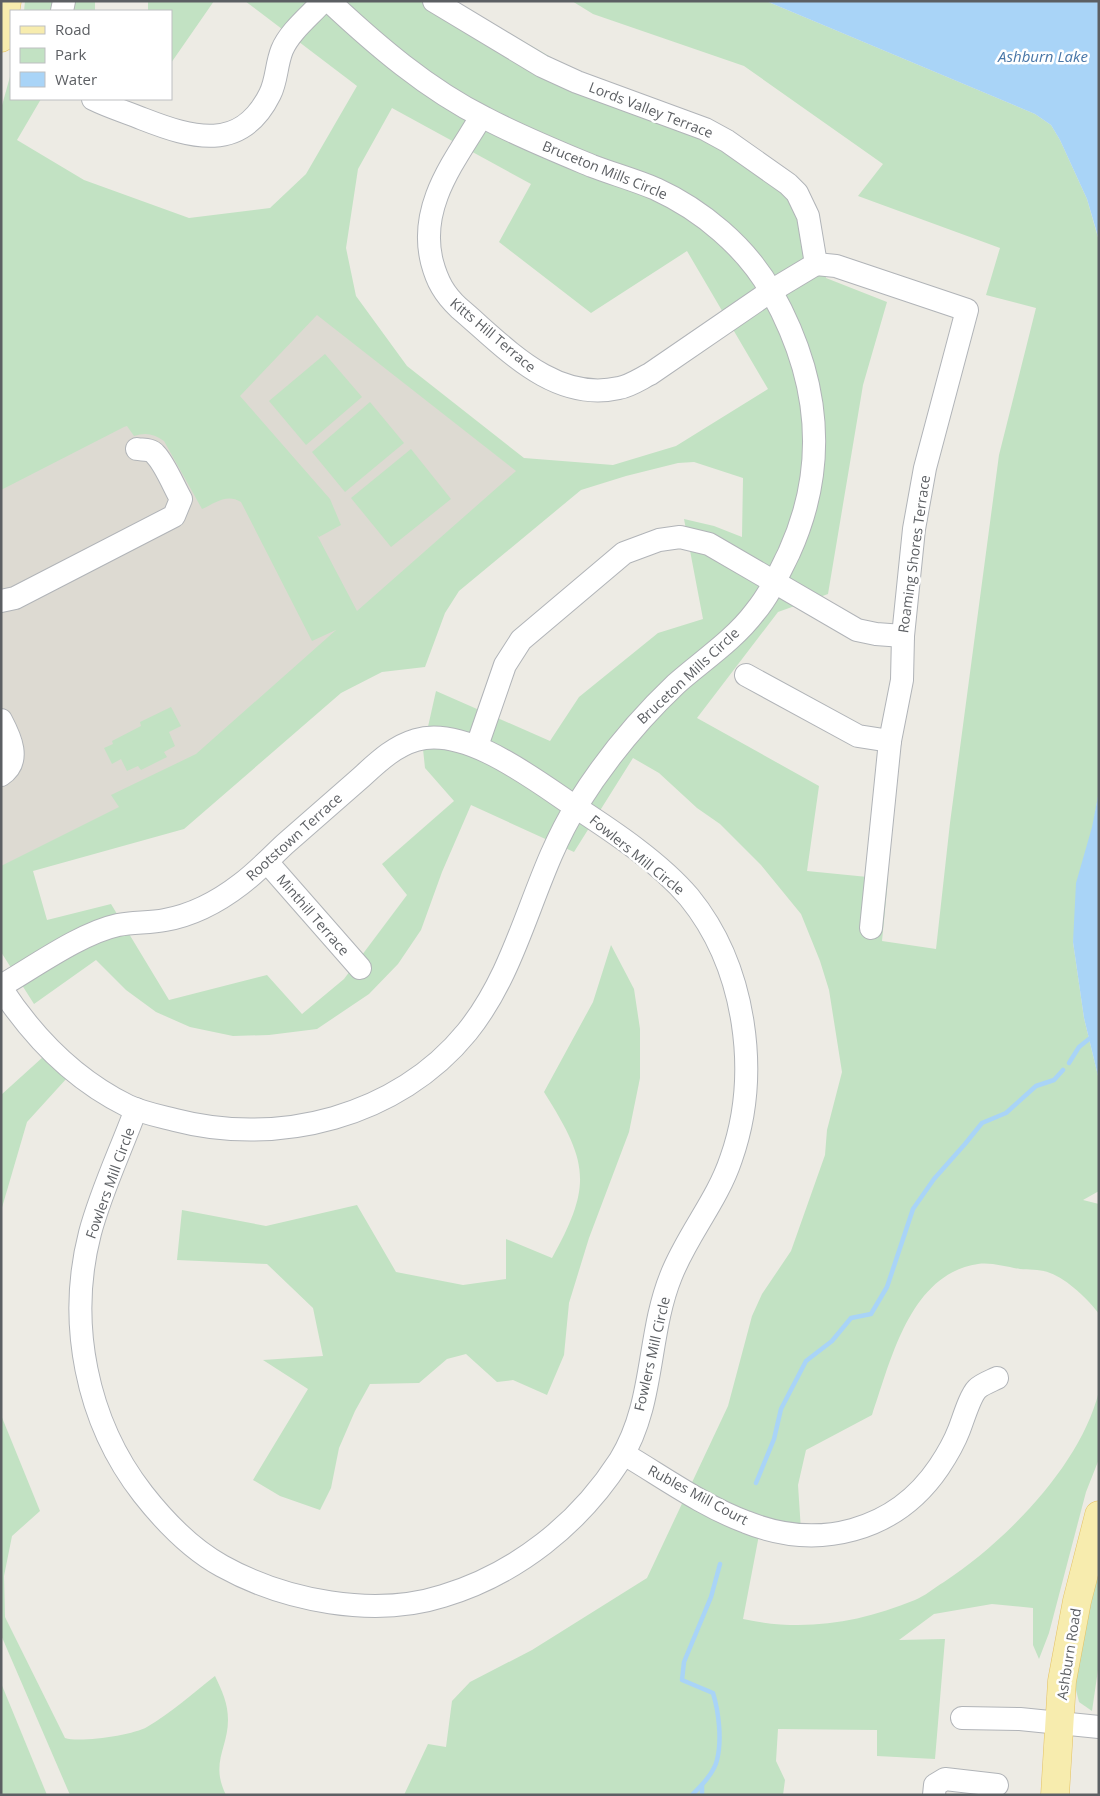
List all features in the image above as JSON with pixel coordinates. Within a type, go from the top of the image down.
[{"type":"main road","points":[[1,38],[7,1]]},
{"type":"main road","name":"Ashburn Road","points":[[1055,1795],[1062,1681],[1072,1628],[1099,1515]]},
{"type":"street","points":[[97,100],[185,134],[207,137],[228,135],[246,125],[258,112],[275,82],[282,49],[291,36],[324,1]]},
{"type":"street","name":"Bruceton Mills Circle","points":[[1,987],[17,1013],[68,1067],[99,1089],[136,1109],[196,1126],[222,1129],[283,1129],[320,1123],[352,1112],[408,1084],[457,1044],[499,985],[540,879],[576,807],[637,722],[754,613],[775,581],[795,539],[809,499],[815,455],[810,390],[794,340],[771,291],[756,268],[740,250],[706,219],[654,188],[582,162],[482,117],[393,58],[329,1]]},
{"type":"street","name":"Lords Valley Terrace","points":[[434,1],[542,66],[577,82],[698,126],[727,141],[788,184],[797,193],[808,216],[816,264]]},
{"type":"street","name":"Kitts Hill Terrace","points":[[482,117],[439,187],[434,201],[428,228],[429,250],[435,274],[446,296],[537,373],[571,388],[588,390],[619,388],[650,374],[771,291],[816,264]]},
{"type":"street","name":"Roaming Shores Terrace","points":[[816,264],[836,266],[967,310],[925,468],[914,529],[903,636],[902,680],[890,741],[871,928]]},
{"type":"street","points":[[1,600],[15,598],[174,516],[181,500],[177,492],[155,454],[148,450],[137,449]]},
{"type":"street","points":[[477,746],[505,666],[516,646],[624,553],[659,540],[680,537],[709,544],[857,630],[876,634],[903,636]]},
{"type":"street","points":[[746,675],[858,736],[890,741]]},
{"type":"street","points":[[1,720],[12,741],[13,750],[11,762],[1,775]]},
{"type":"street","name":"Rootstown Terrace","points":[[1,987],[99,932],[117,925],[165,920],[210,904],[237,888],[390,752],[418,739],[455,739],[477,746],[576,807]]},
{"type":"street","name":"Fowlers Mill Circle","points":[[136,1109],[90,1231],[80,1314],[84,1359],[97,1409],[128,1473],[166,1521],[195,1547],[221,1566],[258,1583],[330,1602],[376,1605],[440,1598],[497,1574],[550,1540],[571,1521],[624,1454],[642,1406],[650,1377],[663,1299],[672,1272],[731,1162],[744,1100],[745,1043],[735,984],[706,922],[686,894],[659,869],[611,831],[576,807]]},
{"type":"street","name":"Minthill Terrace","points":[[267,862],[360,968]]},
{"type":"street","name":"Rubles Mill Court","points":[[624,1454],[745,1522],[783,1533],[808,1536],[860,1529],[884,1519],[908,1502],[934,1475],[948,1453],[976,1389],[997,1378]]},
{"type":"street","points":[[962,1718],[1020,1719],[1099,1727]]},
{"type":"street","points":[[934,1795],[935,1785],[945,1779],[997,1784]]},
{"type":"shaded area","points":[[1,153],[265,273],[545,493],[198,806],[1,868]]},
{"type":"green space","points":[[25,1],[95,1],[95,10],[24,10]]},
{"type":"green space","points":[[148,1],[214,1],[172,62],[172,10],[148,10]]},
{"type":"green space","points":[[245,1],[454,1],[573,70],[798,180],[816,205],[826,278],[887,302],[863,385],[828,594],[778,612],[697,718],[819,786],[807,871],[888,879],[882,941],[936,949],[950,823],[999,455],[1036,308],[986,295],[1000,248],[858,196],[883,164],[744,66],[593,14],[572,1],[766,1],[1035,114],[1051,125],[1060,140],[1087,199],[1099,241],[1099,791],[1073,942],[1084,1018],[1099,1080],[1099,1191],[1083,1200],[1099,1204],[1099,1314],[1084,1296],[1070,1285],[1057,1276],[1043,1271],[994,1264],[978,1264],[955,1271],[935,1284],[920,1302],[907,1323],[896,1346],[872,1415],[806,1450],[798,1485],[802,1545],[759,1535],[743,1619],[787,1625],[831,1623],[852,1620],[894,1608],[926,1594],[968,1565],[992,1545],[1038,1499],[1076,1446],[1090,1419],[1099,1391],[1099,1459],[1086,1492],[1049,1633],[1039,1659],[1033,1645],[1033,1608],[992,1604],[934,1614],[899,1640],[945,1639],[935,1759],[877,1756],[877,1730],[778,1729],[776,1761],[785,1780],[783,1795],[404,1795],[428,1744],[446,1747],[452,1701],[470,1682],[532,1650],[647,1578],[728,1406],[752,1316],[762,1294],[791,1251],[825,1155],[827,1130],[842,1072],[829,990],[820,961],[801,914],[761,865],[720,824],[697,808],[659,773],[633,758],[574,852],[471,805],[442,872],[421,930],[398,964],[369,994],[317,1029],[269,1035],[233,1036],[190,1027],[156,1012],[126,990],[96,960],[34,1004],[1,952],[1,866],[119,807],[111,795],[196,754],[336,630],[312,641],[241,502],[231,498],[216,502],[202,509],[164,441],[150,434],[134,436],[127,426],[124,427],[1,490],[1,109],[10,77],[10,100],[40,100],[17,140],[84,180],[189,218],[270,208],[306,174],[357,86]],"holes":[[[392,108],[531,184],[499,242],[591,313],[687,251],[768,389],[676,446],[613,465],[524,458],[407,366],[356,296],[346,248],[358,169]],[[317,315],[516,471],[357,611],[317,535],[319,537],[341,525],[330,499],[240,396]],[[694,462],[743,478],[742,537],[714,526],[684,519],[703,619],[658,633],[579,697],[550,741],[436,691],[423,749],[425,768],[454,801],[382,864],[407,895],[344,979],[302,1014],[267,975],[169,1000],[111,904],[47,920],[33,871],[184,829],[341,693],[382,672],[425,667],[445,613],[459,591],[581,490],[678,463]]]},
{"type":"green space","points":[[325,354],[362,397],[306,445],[269,401]]},
{"type":"green space","points":[[370,402],[404,443],[345,492],[312,452]]},
{"type":"green space","points":[[411,449],[451,499],[391,547],[351,498]]},
{"type":"green space","points":[[171,707],[181,726],[169,732],[175,746],[164,752],[167,757],[141,770],[138,766],[127,771],[121,759],[112,764],[104,748],[113,744],[112,741],[141,726],[140,722]]},
{"type":"green space","points":[[611,945],[634,989],[640,1029],[640,1078],[629,1132],[589,1238],[569,1303],[564,1355],[547,1395],[513,1380],[497,1382],[466,1354],[447,1359],[419,1383],[370,1384],[355,1411],[339,1448],[331,1488],[320,1510],[280,1496],[253,1480],[308,1389],[263,1360],[323,1356],[313,1308],[267,1264],[177,1260],[182,1210],[266,1226],[357,1205],[396,1272],[463,1285],[506,1279],[506,1239],[552,1258],[574,1211],[579,1191],[580,1174],[577,1156],[570,1137],[544,1092],[593,1002]]},
{"type":"green space","points":[[43,1057],[67,1078],[27,1122],[1,1211],[1,1095]]},
{"type":"green space","points":[[1,1415],[40,1511],[12,1536],[4,1576],[5,1617],[65,1738],[94,1739],[140,1730],[165,1716],[215,1676],[224,1697],[228,1714],[220,1765],[221,1784],[226,1795],[70,1795],[1,1635]]},
{"type":"green space","points":[[1099,1546],[1099,1663],[1092,1711],[1079,1702],[1074,1682]]},
{"type":"green space","points":[[1,1683],[47,1795],[1,1795]]},
{"type":"water","name":"Ashburn Lake","points":[[766,1],[1099,1],[1099,240],[1087,199],[1060,140],[1051,125],[1035,114]]},
{"type":"water","points":[[1099,791],[1099,1080],[1084,1018],[1073,942],[1076,883],[1092,827]]},
{"type":"waterway","points":[[1069,1063],[1079,1047],[1089,1039]]},
{"type":"waterway","points":[[756,1483],[774,1439],[781,1409],[806,1361],[832,1341],[851,1318],[871,1314],[887,1287],[913,1209],[934,1179],[982,1123],[1006,1113],[1036,1086],[1054,1080],[1063,1070]]},
{"type":"waterway","points":[[692,1795],[707,1779],[715,1765],[719,1752],[719,1726],[713,1693],[682,1680],[684,1662],[711,1597],[720,1564]]},
{"type":"waterway","points":[[702,1785],[702,1795]]}]
